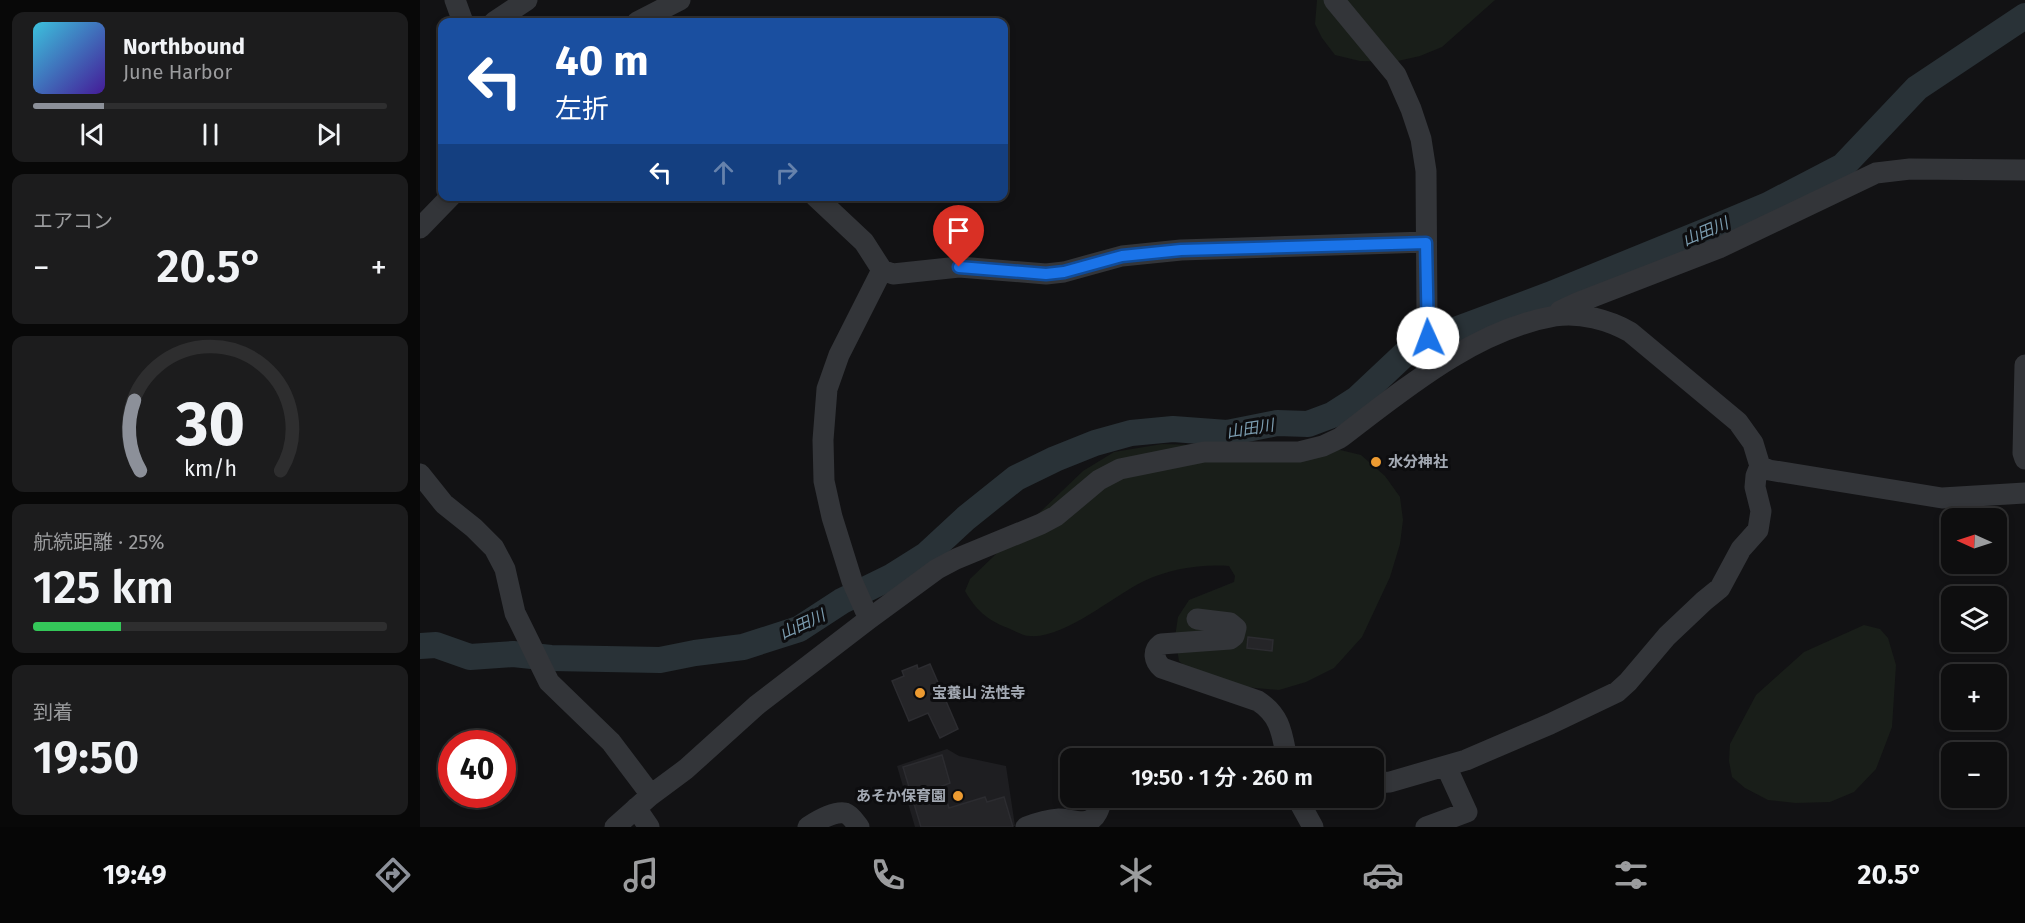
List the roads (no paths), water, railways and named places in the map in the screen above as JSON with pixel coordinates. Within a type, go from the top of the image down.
[{"type":"street","points":[[455,0],[462,18]]},
{"type":"street","points":[[500,18],[527,0]]},
{"type":"street","points":[[645,18],[680,0]]},
{"type":"street","points":[[1334,0],[1395,75],[1411,109],[1421,139],[1426,171],[1426,318],[1430,364]]},
{"type":"street","points":[[1557,316],[1560,311],[1571,305],[1719,249],[1876,173],[1910,169],[2025,170]]},
{"type":"street","points":[[420,228],[446,201]]},
{"type":"street","points":[[820,201],[864,242],[882,270],[893,274],[959,267],[1046,274],[1064,272],[1122,256],[1181,250],[1426,243]]},
{"type":"street","points":[[867,614],[852,581],[832,517],[824,481],[823,440],[827,389],[838,355],[882,270]]},
{"type":"street","points":[[615,827],[686,770],[758,705],[867,614],[956,559],[1056,516],[1099,480],[1120,469],[1204,452],[1299,452],[1323,446],[1340,438],[1430,364],[1496,335],[1528,323],[1557,316],[1601,320],[1615,324],[1630,332],[1738,422],[1753,444],[1760,466],[1755,487],[1761,511],[1758,530],[1741,549],[1720,588],[1667,636],[1617,692],[1466,760],[1384,782]]},
{"type":"street","points":[[2025,364],[2023,453],[2025,459]]},
{"type":"street","points":[[1760,466],[1769,470],[1942,498],[2025,493]]},
{"type":"street","points":[[420,474],[444,504],[474,528],[494,548],[505,569],[515,613],[522,631],[549,682],[611,742],[644,802],[649,827]]},
{"type":"street","points":[[1197,619],[1230,623],[1236,628],[1234,636],[1230,639],[1161,644],[1157,647],[1155,655],[1158,665],[1258,701],[1274,714],[1279,724],[1284,748]]},
{"type":"street","points":[[1426,827],[1467,812],[1446,766]]},
{"type":"street","points":[[1026,827],[1052,820],[1091,820],[1099,808]]},
{"type":"street","points":[[1303,808],[1313,827]]},
{"type":"street","points":[[808,827],[819,820],[845,813],[859,827]]},
{"type":"waterway","name":"山田川","points":[[420,646],[436,645],[470,657],[513,654],[551,658],[660,660],[743,647],[799,629],[842,601],[891,577],[926,555],[966,518],[1016,478],[1055,459],[1095,443],[1131,433],[1173,429],[1227,433],[1277,423],[1308,424],[1332,415],[1357,399],[1408,351],[1423,342],[1549,295],[1768,205],[1843,166],[1917,88],[2025,16]]},
{"type":"place","name":"水分神社","points":[[1376,462]]},
{"type":"place","name":"宝養山 法性寺","points":[[920,693]]},
{"type":"place","name":"あそか保育園","points":[[958,796]]}]
